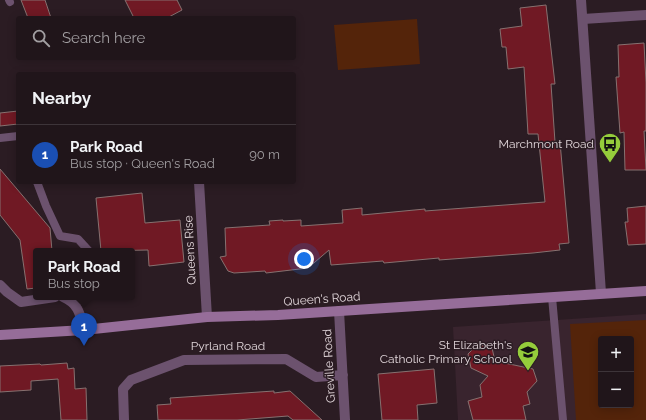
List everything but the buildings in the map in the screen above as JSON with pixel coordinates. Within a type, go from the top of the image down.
[{"type":"main road","name":"Queen's Road","points":[[0,336],[84,330],[207,317],[278,315],[646,291]]},
{"type":"street","points":[[581,0],[601,293]]},
{"type":"street","points":[[583,19],[646,15]]},
{"type":"street","name":"Queens Rise","points":[[199,184],[207,317]]},
{"type":"street","points":[[0,285],[21,302],[35,300]]},
{"type":"street","points":[[70,300],[80,311],[84,330]]},
{"type":"street","name":"Greville Road","points":[[339,311],[345,420]]},
{"type":"street","name":"Pyrland Road","points":[[124,420],[123,388],[131,380],[184,360],[286,359],[316,377],[343,375]]},
{"type":"lane","points":[[0,138],[16,136]]},
{"type":"lane","points":[[38,184],[60,236],[78,240],[86,248]]},
{"type":"lane","points":[[552,297],[563,420]]},
{"type":"lane","points":[[75,305],[80,300]]},
{"type":"shaded area","points":[[417,19],[420,64],[338,70],[334,25]]},
{"type":"shaded area","name":"St Elizabeth's Catholic Primary School","points":[[646,314],[646,420],[458,420],[453,327]]},
{"type":"shaded area","points":[[646,320],[646,420],[576,420],[570,324]]},
{"type":"place","name":"Marchmont Road","points":[[610,164]]},
{"type":"place","name":"Park Road","points":[[84,346]]},
{"type":"place","name":"St Elizabeth's Catholic Primary School","points":[[528,372]]}]
